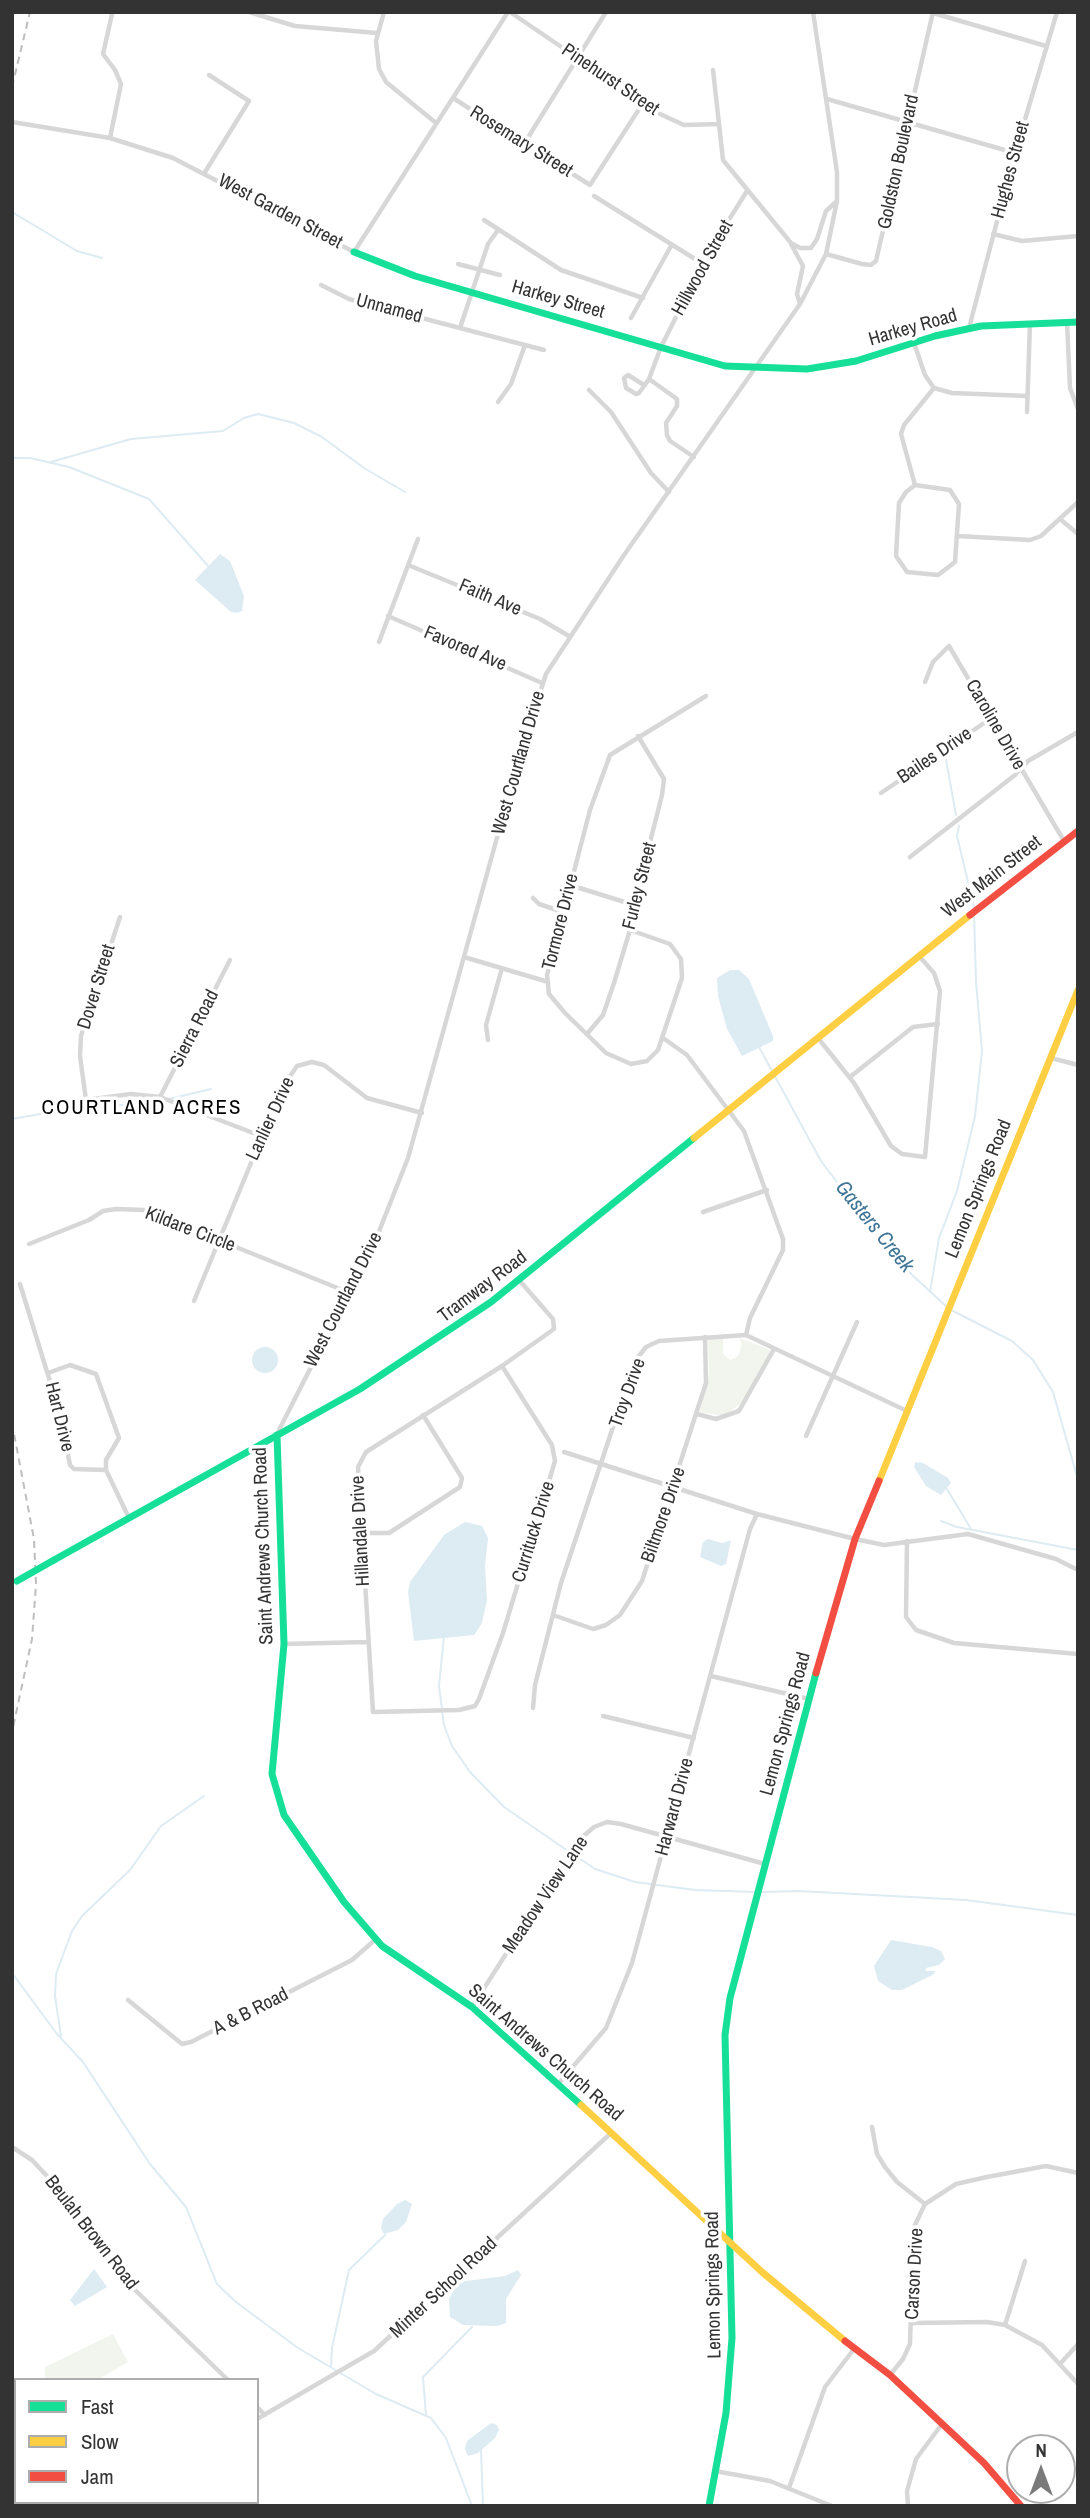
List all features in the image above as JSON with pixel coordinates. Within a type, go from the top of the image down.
[{"type":"street","points":[[249,12],[295,26],[377,33]]},
{"type":"street","points":[[384,12],[377,33],[377,62],[382,76],[436,123]]},
{"type":"street","name":"Pinehurst Street","points":[[509,12],[676,123],[718,124]]},
{"type":"street","name":"West Garden Street","points":[[12,122],[110,138],[166,155],[205,172],[354,252],[509,12]]},
{"type":"street","points":[[524,144],[606,12]]},
{"type":"street","name":"West Courtland Drive","points":[[277,1435],[350,1293],[397,1188],[422,1113],[542,683],[569,636],[800,304],[826,254],[837,201],[835,152],[813,12]]},
{"type":"street","name":"Hughes Street","points":[[969,328],[1015,153],[1057,12]]},
{"type":"street","points":[[933,13],[1046,46]]},
{"type":"street","name":"Goldston Boulevard","points":[[826,254],[862,264],[871,265],[876,261],[906,121],[933,13]]},
{"type":"street","points":[[110,138],[121,83],[116,70],[103,54],[112,14]]},
{"type":"street","points":[[713,70],[723,160],[791,243],[803,266],[797,294],[800,304]]},
{"type":"street","points":[[205,172],[249,101],[209,75]]},
{"type":"street","name":"Rosemary Street","points":[[453,98],[590,185],[643,103]]},
{"type":"street","points":[[827,99],[1015,153]]},
{"type":"street","name":"Hillwood Street","points":[[644,385],[708,253],[747,191]]},
{"type":"street","points":[[594,196],[695,259]]},
{"type":"street","points":[[791,243],[800,248],[811,248],[817,239],[826,211],[837,201]]},
{"type":"street","points":[[484,220],[577,277],[643,298]]},
{"type":"street","points":[[460,328],[488,244],[498,230]]},
{"type":"street","points":[[993,234],[1022,241],[1078,236]]},
{"type":"street","points":[[631,317],[671,246]]},
{"type":"street","name":"Harkey Street","points":[[354,252],[382,265],[717,364],[757,368]]},
{"type":"street","points":[[458,264],[500,275]]},
{"type":"street","name":"Unnamed","points":[[321,285],[349,299],[544,350]]},
{"type":"street","points":[[1066,321],[1070,388],[1078,409]]},
{"type":"street","name":"Harkey Road","points":[[757,368],[807,369],[833,365],[969,328],[1078,322]]},
{"type":"street","points":[[1027,412],[1030,323]]},
{"type":"street","points":[[914,344],[925,375],[934,388],[952,393],[1027,396]]},
{"type":"street","points":[[498,402],[511,384],[525,345]]},
{"type":"street","points":[[628,375],[644,385],[634,394],[625,385],[625,376],[628,375]]},
{"type":"street","points":[[649,379],[677,399],[677,406],[666,423],[667,435],[670,441],[694,457]]},
{"type":"street","points":[[915,485],[901,434],[908,419],[934,388]]},
{"type":"street","points":[[589,390],[611,412],[651,473],[669,492]]},
{"type":"street","points":[[915,485],[950,489],[959,504],[955,562],[939,575],[908,572],[900,565],[896,549],[899,503],[905,492],[915,485]]},
{"type":"street","points":[[958,536],[1030,540],[1060,519],[1078,502]]},
{"type":"street","points":[[1060,519],[1078,534]]},
{"type":"street","points":[[379,642],[418,539]]},
{"type":"street","name":"Faith Ave","points":[[408,565],[540,619],[569,636]]},
{"type":"street","name":"Favored Ave","points":[[388,616],[542,683]]},
{"type":"street","name":"Caroline Drive","points":[[925,682],[933,662],[949,646],[1064,841]]},
{"type":"street","name":"Tormore Drive","points":[[630,930],[670,944],[681,959],[682,978],[658,1050],[647,1061],[631,1064],[606,1053],[549,994],[545,982],[603,768],[610,755],[706,696]]},
{"type":"street","name":"Bailes Drive","points":[[881,793],[990,719]]},
{"type":"street","points":[[910,857],[1028,761],[1078,732]]},
{"type":"street","name":"Furley Street","points":[[587,1034],[603,1015],[630,930],[657,820],[664,779],[638,736]]},
{"type":"street","name":"West Main Street","points":[[927,949],[1078,831]]},
{"type":"street","points":[[570,885],[634,905]]},
{"type":"street","points":[[533,898],[539,904],[563,912]]},
{"type":"street","name":"Dover Street","points":[[120,917],[81,1036],[80,1056],[86,1100],[131,1094],[160,1097]]},
{"type":"street","name":"Tramway Road","points":[[15,1583],[360,1389],[431,1345],[519,1280],[927,949]]},
{"type":"street","points":[[818,1038],[850,1077],[891,1146],[902,1154],[925,1157],[938,1024],[939,985],[919,956]]},
{"type":"street","points":[[464,957],[545,982]]},
{"type":"street","name":"Sierra Road","points":[[160,1097],[230,960]]},
{"type":"street","points":[[488,1040],[486,1025],[502,968]]},
{"type":"street","name":"Lemon Springs Road","points":[[709,2506],[730,2374],[725,2035],[730,1998],[808,1699],[855,1539],[1078,990]]},
{"type":"street","points":[[850,1077],[913,1027],[938,1024]]},
{"type":"street","points":[[663,1038],[687,1055],[751,1143],[783,1239],[783,1250],[750,1318],[746,1335]]},
{"type":"street","points":[[1051,1058],[1078,1065]]},
{"type":"street","name":"Lanlier Drive","points":[[194,1301],[261,1136],[288,1076],[297,1066],[312,1062],[324,1065],[367,1098],[422,1113]]},
{"type":"street","points":[[160,1097],[261,1136]]},
{"type":"street","points":[[703,1212],[767,1190]]},
{"type":"street","name":"Kildare Circle","points":[[29,1244],[116,1209],[158,1214],[350,1293]]},
{"type":"street","name":"Hillandale Drive","points":[[475,1706],[459,1710],[373,1712],[358,1467],[361,1458],[554,1329],[553,1319],[519,1280]]},
{"type":"street","name":"Hart Drive","points":[[20,1283],[48,1373],[70,1465],[74,1469],[106,1470],[106,1460],[119,1438],[96,1374],[70,1365],[48,1373]]},
{"type":"street","points":[[806,1436],[857,1322]]},
{"type":"street","name":"Troy Drive","points":[[533,1708],[535,1685],[553,1615],[639,1353],[659,1340],[746,1335],[907,1411]]},
{"type":"street","name":"Biltmore Drive","points":[[553,1615],[593,1629],[620,1615],[642,1581],[697,1414],[707,1374],[705,1337]]},
{"type":"street","points":[[697,1414],[716,1419],[739,1411],[774,1349]]},
{"type":"street","name":"Currituck Drive","points":[[475,1706],[503,1633],[555,1461],[552,1445],[502,1366]]},
{"type":"street","points":[[360,1533],[388,1533],[460,1487],[462,1478],[423,1415]]},
{"type":"street","name":"Saint Andrews Church Road","points":[[277,1435],[284,1644],[272,1774],[276,1794],[292,1830],[344,1902],[376,1939],[472,2007],[559,2083],[730,2242],[854,2349],[890,2375],[992,2471],[1021,2506]]},
{"type":"street","points":[[564,1452],[604,1462],[757,1514],[855,1539],[884,1545],[968,1534],[1056,1559],[1078,1570]]},
{"type":"street","points":[[106,1470],[129,1518]]},
{"type":"street","name":"Harward Drive","points":[[559,2083],[606,2028],[621,1996],[750,1529],[757,1514]]},
{"type":"street","points":[[907,1541],[906,1617],[916,1630],[954,1643],[1078,1654]]},
{"type":"street","points":[[284,1644],[367,1642]]},
{"type":"street","points":[[711,1675],[808,1699]]},
{"type":"street","points":[[603,1716],[694,1738]]},
{"type":"street","name":"Meadow View Lane","points":[[472,2007],[579,1840],[594,1827],[607,1822],[621,1824],[765,1864]]},
{"type":"street","name":"A & B Road","points":[[128,2000],[182,2044],[320,1978],[352,1960],[376,1939]]},
{"type":"street","points":[[872,2127],[877,2154],[885,2167],[897,2182],[925,2204]]},
{"type":"street","name":"Minter School Road","points":[[259,2418],[374,2351],[612,2132]]},
{"type":"street","name":"Beulah Brown Road","points":[[12,2147],[32,2160],[47,2176],[90,2236],[133,2288],[226,2378]]},
{"type":"street","name":"Carson Drive","points":[[890,2375],[903,2359],[910,2344],[913,2322],[914,2234],[925,2204],[956,2184],[987,2177],[1046,2166],[1078,2173]]},
{"type":"street","points":[[1005,2325],[1025,2262]]},
{"type":"street","points":[[913,2322],[987,2322],[1005,2325],[1042,2346],[1078,2384]]},
{"type":"street","points":[[1060,2364],[1078,2344]]},
{"type":"street","points":[[789,2488],[825,2387],[854,2349]]},
{"type":"street","points":[[259,2409],[265,2415]]},
{"type":"street","points":[[908,2506],[907,2491],[916,2459],[942,2424]]},
{"type":"street","points":[[715,2471],[749,2476],[789,2488],[832,2506]]},
{"type":"shaded area","points":[[220,554],[230,561],[244,596],[242,611],[237,613],[231,612],[195,580]]},
{"type":"shaded area","points":[[730,970],[739,970],[749,979],[773,1036],[773,1041],[742,1056],[727,1029],[718,996],[717,978]]},
{"type":"shaded area","points":[[708,1338],[723,1338],[723,1354],[730,1360],[738,1356],[742,1344],[739,1338],[771,1350],[744,1401],[724,1416],[700,1412],[709,1374]]},
{"type":"shaded area","points":[[265,1347],[274,1351],[278,1360],[274,1369],[265,1373],[256,1369],[252,1360],[256,1351]]},
{"type":"shaded area","points":[[915,1462],[923,1463],[948,1478],[951,1483],[941,1495],[926,1486],[914,1467]]},
{"type":"shaded area","points":[[465,1522],[482,1526],[488,1538],[485,1566],[487,1600],[482,1623],[474,1635],[414,1641],[408,1592],[410,1582],[444,1535]]},
{"type":"shaded area","points":[[708,1539],[722,1543],[731,1540],[726,1564],[721,1566],[700,1557],[703,1542]]},
{"type":"shaded area","points":[[891,1940],[932,1947],[941,1951],[945,1959],[939,1965],[926,1968],[926,1971],[935,1971],[934,1974],[902,1990],[892,1990],[878,1981],[874,1966]]},
{"type":"shaded area","points":[[405,2200],[412,2204],[406,2222],[398,2230],[384,2234],[381,2228],[383,2219],[397,2204]]},
{"type":"shaded area","points":[[94,2269],[107,2287],[75,2306],[70,2300]]},
{"type":"shaded area","points":[[518,2270],[521,2275],[506,2299],[506,2323],[497,2326],[463,2325],[450,2317],[449,2299],[458,2282],[505,2276]]},
{"type":"shaded area","points":[[113,2334],[128,2362],[100,2378],[45,2378],[45,2367]]},
{"type":"shaded area","points":[[491,2423],[497,2425],[499,2430],[495,2438],[478,2453],[468,2456],[465,2449],[467,2441]]},
{"type":"waterway","points":[[12,212],[77,251],[102,258]]},
{"type":"waterway","points":[[51,462],[131,439],[223,431],[244,418],[258,414],[294,423],[322,437],[364,468],[405,492]]},
{"type":"waterway","points":[[12,458],[30,458],[69,467],[149,499],[209,567]]},
{"type":"waterway","points":[[945,754],[956,815]]},
{"type":"waterway","points":[[959,826],[957,836],[974,907]]},
{"type":"waterway","points":[[930,1292],[939,1238],[957,1191],[975,1116],[982,1051],[974,913]]},
{"type":"waterway","name":"Gasters Creek","points":[[759,1047],[821,1161],[897,1261],[947,1307]]},
{"type":"waterway","points":[[169,1099],[211,1089]]},
{"type":"waterway","points":[[12,1119],[107,1105],[152,1105],[163,1101]]},
{"type":"waterway","name":"Gasters Creek","points":[[951,1310],[1012,1341],[1033,1360],[1053,1392],[1078,1480]]},
{"type":"waterway","points":[[947,1489],[971,1529]]},
{"type":"waterway","points":[[941,1521],[957,1527],[1078,1550]]},
{"type":"waterway","points":[[444,1636],[439,1686],[444,1725],[452,1746],[470,1772],[504,1807],[568,1851]]},
{"type":"waterway","points":[[61,2036],[55,1996],[56,1974],[72,1931],[82,1916],[130,1870],[161,1826],[204,1796]]},
{"type":"waterway","points":[[573,1854],[595,1869],[635,1882],[695,1890],[756,1892]]},
{"type":"waterway","points":[[762,1892],[799,1891],[966,1900],[1078,1915]]},
{"type":"waterway","points":[[12,1973],[57,2034],[83,2062],[150,2164],[186,2207],[217,2284],[236,2302],[298,2348],[376,2394],[431,2418],[446,2438],[472,2506]]},
{"type":"waterway","points":[[331,2366],[332,2348],[349,2270],[385,2235]]},
{"type":"waterway","points":[[426,2415],[423,2377],[472,2327]]},
{"type":"waterway","points":[[481,2450],[483,2506]]},
{"type":"railway","points":[[12,87],[30,12]]},
{"type":"railway","points":[[12,1423],[34,1539],[36,1584],[32,1639],[12,1732]]},
{"type":"traffic: fast","points":[[354,252],[415,276],[725,366],[807,369],[856,361],[935,336],[981,326],[1078,322]]},
{"type":"traffic: fast","points":[[54,1560],[360,1389],[491,1302],[694,1138]]},
{"type":"traffic: fast","points":[[277,1435],[284,1644],[272,1774],[284,1815],[344,1902],[382,1946],[472,2007],[581,2105]]},
{"type":"traffic: fast","points":[[17,1581],[54,1560]]},
{"type":"traffic: fast","points":[[709,2506],[726,2413],[732,2338],[725,2035],[730,1998],[816,1673]]},
{"type":"traffic: slow","points":[[694,1138],[970,915]]},
{"type":"traffic: slow","points":[[879,1481],[1078,990]]},
{"type":"traffic: slow","points":[[581,2105],[762,2272],[845,2341]]},
{"type":"traffic: jam","points":[[970,915],[1078,831]]},
{"type":"traffic: jam","points":[[816,1673],[855,1539],[879,1481]]},
{"type":"traffic: jam","points":[[845,2341],[890,2375],[984,2463],[1021,2506]]},
{"type":"district","name":"COURTLAND ACRES","points":[[142,1108]]}]
